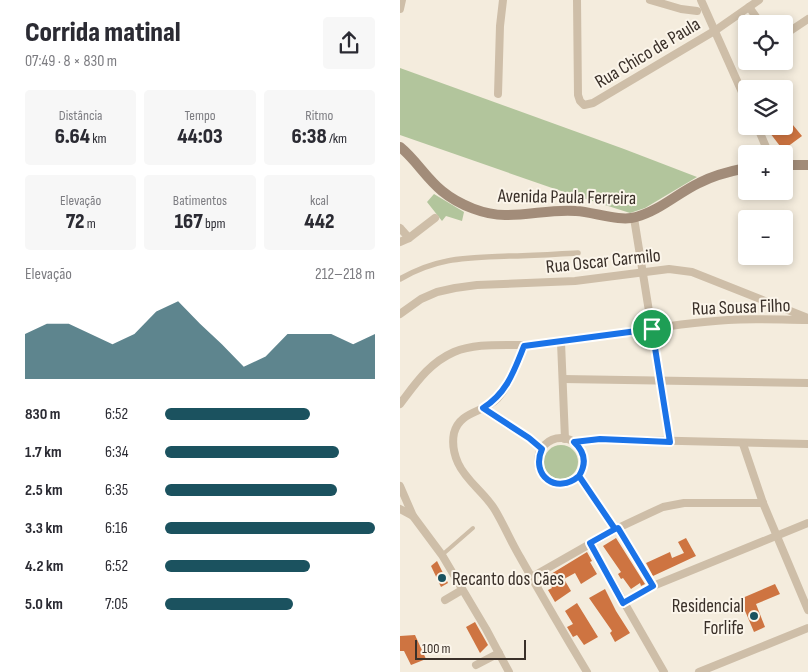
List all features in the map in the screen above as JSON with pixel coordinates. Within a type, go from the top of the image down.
[{"type":"main road","name":"Avenida Paula Ferreira","points":[[400,148],[410,155],[432,181],[450,197],[472,208],[494,214],[509,215],[533,212],[577,211],[634,218],[658,207],[700,182],[738,170]]},
{"type":"main road","points":[[793,165],[808,165]]},
{"type":"street","points":[[400,9],[402,0]]},
{"type":"street","points":[[498,94],[500,26],[503,0]]},
{"type":"street","name":"Rua Chico de Paula","points":[[577,0],[578,96],[582,104],[593,103],[716,30],[759,0]]},
{"type":"street","points":[[650,0],[681,9],[697,11]]},
{"type":"street","points":[[701,0],[738,82]]},
{"type":"street","points":[[749,7],[755,15]]},
{"type":"street","points":[[793,29],[808,19]]},
{"type":"street","points":[[400,242],[409,238],[435,218]]},
{"type":"street","points":[[634,218],[670,442]]},
{"type":"street","points":[[400,228],[409,238]]},
{"type":"street","points":[[400,279],[430,264],[446,260],[468,257],[578,253]]},
{"type":"street","name":"Rua Oscar Carmilo","points":[[400,314],[421,299],[455,288],[575,281],[669,269],[692,272],[808,319]]},
{"type":"street","name":"Rua Sousa Filho","points":[[400,404],[427,369],[440,358],[456,351],[480,346],[524,346],[730,320],[808,319]]},
{"type":"street","points":[[561,342],[565,438]]},
{"type":"street","points":[[524,346],[505,388],[495,401],[471,413],[460,422],[454,434],[454,453],[463,473],[495,510],[587,672]]},
{"type":"street","points":[[563,379],[808,383]]},
{"type":"street","points":[[483,408],[529,438],[542,449]]},
{"type":"street","points":[[565,438],[574,442],[580,447],[584,459],[583,471],[574,481],[566,484],[551,482],[540,471],[538,464],[542,449],[552,440],[565,438]]},
{"type":"street","points":[[574,442],[600,439],[743,444],[808,444]]},
{"type":"street","points":[[743,444],[764,503],[808,610]]},
{"type":"street","points":[[400,486],[413,516],[442,555],[509,672]]},
{"type":"street","points":[[532,577],[616,529],[663,507],[673,504],[764,503]]},
{"type":"street","points":[[400,509],[413,516]]},
{"type":"street","points":[[623,603],[653,586],[808,523]]},
{"type":"street","points":[[616,529],[653,586]]},
{"type":"street","points":[[590,543],[664,672]]},
{"type":"street","points":[[445,600],[462,590]]},
{"type":"street","points":[[700,672],[808,628]]},
{"type":"street","points":[[476,666],[499,652]]},
{"type":"lane","points":[[579,476],[616,529]]},
{"type":"lane","points":[[442,555],[473,528]]},
{"type":"green space","points":[[400,68],[697,177],[645,208],[630,213],[400,135]]},
{"type":"green space","points":[[434,194],[464,212],[462,221],[446,216],[442,221],[427,202]]},
{"type":"green space","points":[[561,445],[573,450],[578,462],[573,474],[561,479],[549,474],[544,462],[549,450]]},
{"type":"building","points":[[793,125],[802,136],[790,145],[779,145],[772,135],[793,135]]},
{"type":"building","points":[[616,538],[645,584],[641,586],[640,583],[631,589],[623,578],[621,579],[618,574],[621,572],[603,546]]},
{"type":"building","points":[[686,538],[696,556],[653,576],[646,563],[670,552],[672,558],[684,553],[678,542]]},
{"type":"building","points":[[587,552],[597,574],[581,584],[575,573],[564,579],[571,591],[555,602],[548,590],[552,588],[546,577]]},
{"type":"building","points":[[437,561],[448,583],[441,587],[431,566]]},
{"type":"building","name":"Residencial Forlife","points":[[775,584],[780,594],[756,604],[765,627],[754,632],[740,599]]},
{"type":"building","points":[[605,589],[630,633],[615,642],[610,633],[612,631],[589,598]]},
{"type":"building","points":[[577,603],[598,637],[584,645],[577,635],[573,637],[567,627],[573,624],[565,611]]},
{"type":"building","points":[[475,622],[488,645],[480,653],[466,627]]},
{"type":"building","points":[[415,635],[426,659],[411,665],[404,651],[400,651],[400,636]]},
{"type":"place","name":"Recanto dos Cães","points":[[442,578]]},
{"type":"place","name":"Residencial Forlife","points":[[754,616]]},
{"type":"route","points":[[652,329],[524,346],[502,393],[495,401],[483,408],[529,438],[542,449],[538,464],[545,478],[551,482],[566,484],[574,481],[579,476],[615,529],[590,543],[623,603],[653,586],[618,528],[615,529],[579,476],[583,471],[584,459],[580,447],[574,442],[600,439],[670,442],[652,329]]}]
